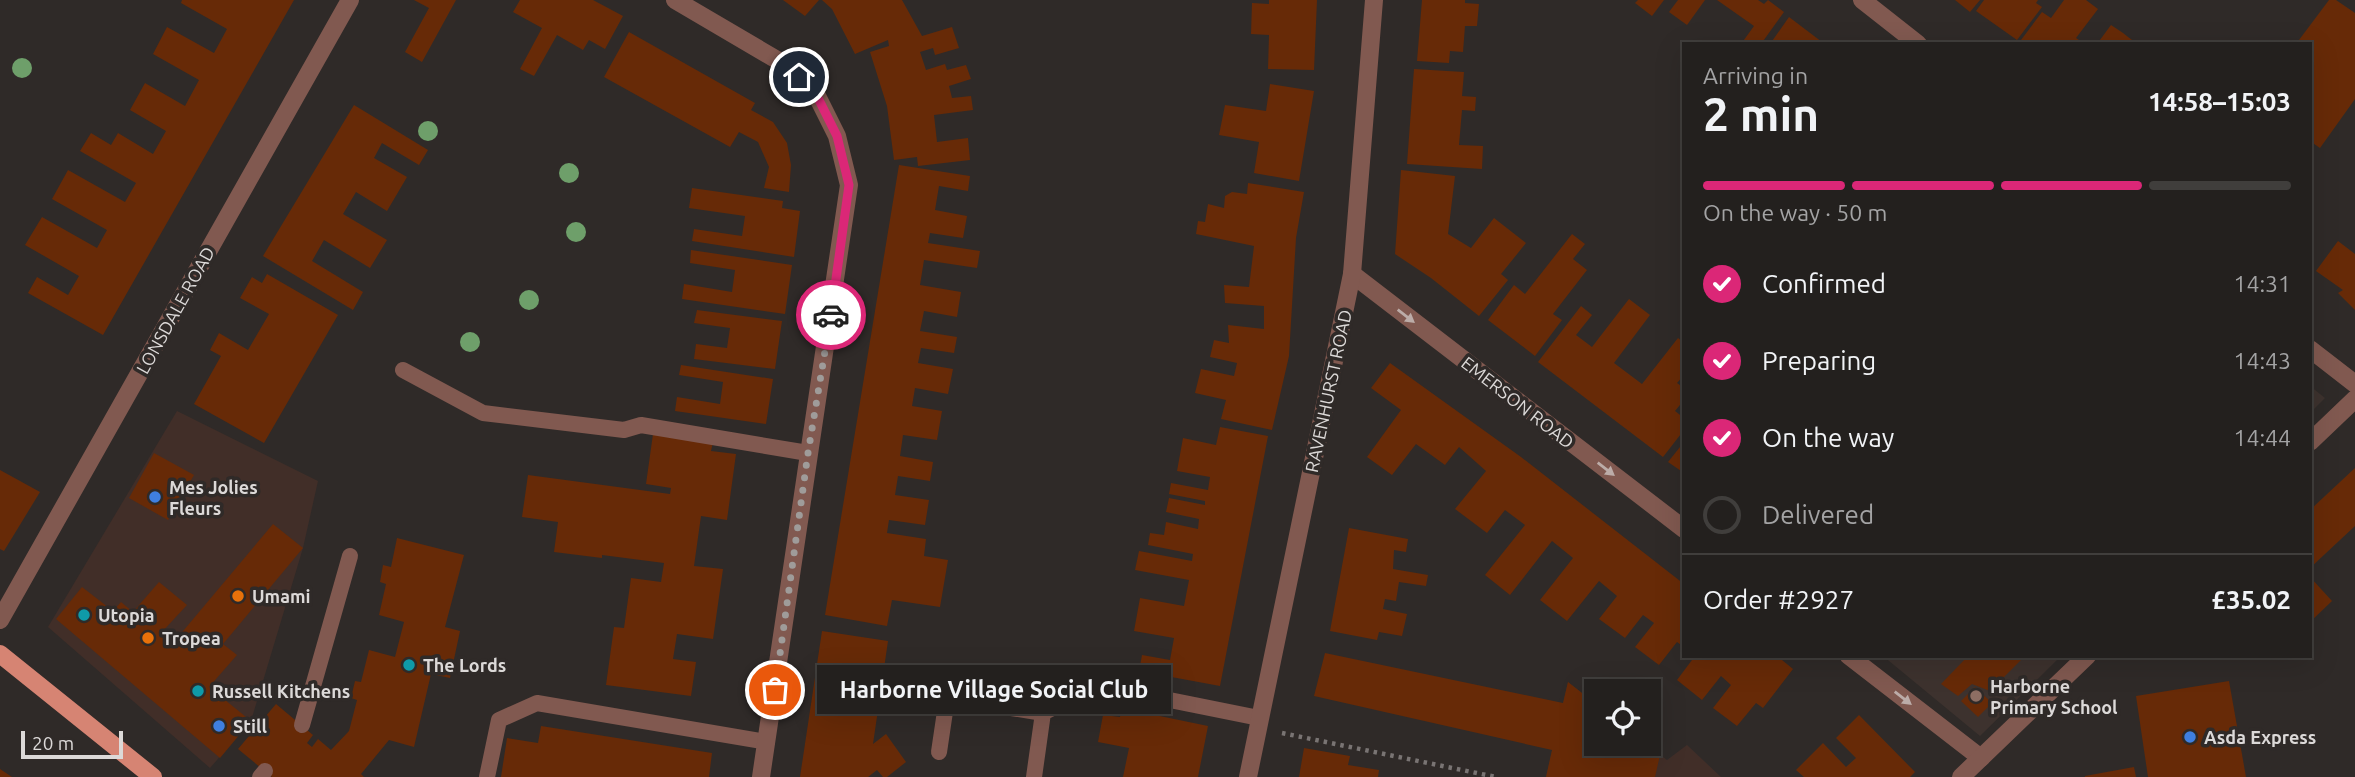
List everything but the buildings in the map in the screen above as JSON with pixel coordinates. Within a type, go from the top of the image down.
[{"type":"main road","points":[[0,654],[153,777]]},
{"type":"street","name":"LONSDALE ROAD","points":[[0,620],[350,0]]},
{"type":"street","points":[[675,0],[784,64],[814,90],[837,136],[849,185],[761,777]]},
{"type":"street","name":"RAVENHURST ROAD","points":[[1248,777],[1352,274],[1374,0]]},
{"type":"street","points":[[1861,0],[1915,42]]},
{"type":"street","name":"EMERSON ROAD","points":[[1352,274],[1682,527]]},
{"type":"street","points":[[2312,351],[2355,384]]},
{"type":"street","points":[[2312,440],[2355,399]]},
{"type":"street","points":[[1852,658],[1981,758]]},
{"type":"street","points":[[1961,777],[2085,658]]},
{"type":"lane","points":[[403,370],[483,413],[624,429],[642,425],[808,453]]},
{"type":"lane","points":[[302,725],[350,556]]},
{"type":"lane","points":[[917,692],[1043,713],[1082,693],[1110,688],[1258,723]]},
{"type":"lane","points":[[939,752],[947,698]]},
{"type":"lane","points":[[487,777],[499,720],[537,703],[767,742]]},
{"type":"lane","points":[[1034,777],[1043,713]]},
{"type":"path","points":[[1258,723],[1496,777]]},
{"type":"shaded area","points":[[2312,388],[2325,398],[2312,411]]},
{"type":"shaded area","points":[[177,411],[318,481],[303,548],[251,721],[210,768],[48,627]]},
{"type":"shaded area","name":"Harborne Primary School","points":[[1885,658],[2059,658],[1980,736]]},
{"type":"shaded area","points":[[1568,682],[1584,695],[1584,756],[1661,755],[1667,760],[1687,745],[1721,777],[1546,777]]},
{"type":"way so far","points":[[775,690],[808,453],[831,315]]},
{"type":"place","name":"Mes Jolies Fleurs","points":[[155,497]]},
{"type":"place","name":"Umami","points":[[238,596]]},
{"type":"place","name":"Utopia","points":[[84,615]]},
{"type":"place","name":"Tropea","points":[[148,638]]},
{"type":"place","name":"The Lords","points":[[409,665]]},
{"type":"place","name":"Harborne Village Social Club","points":[[775,690]]},
{"type":"place","name":"Russell Kitchens","points":[[198,691]]},
{"type":"place","name":"Harborne Primary School","points":[[1976,696]]},
{"type":"place","name":"Still","points":[[219,726]]},
{"type":"place","name":"Asda Express","points":[[2190,737]]},
{"type":"route","points":[[799,77],[814,90],[837,136],[849,185],[831,315]]}]
